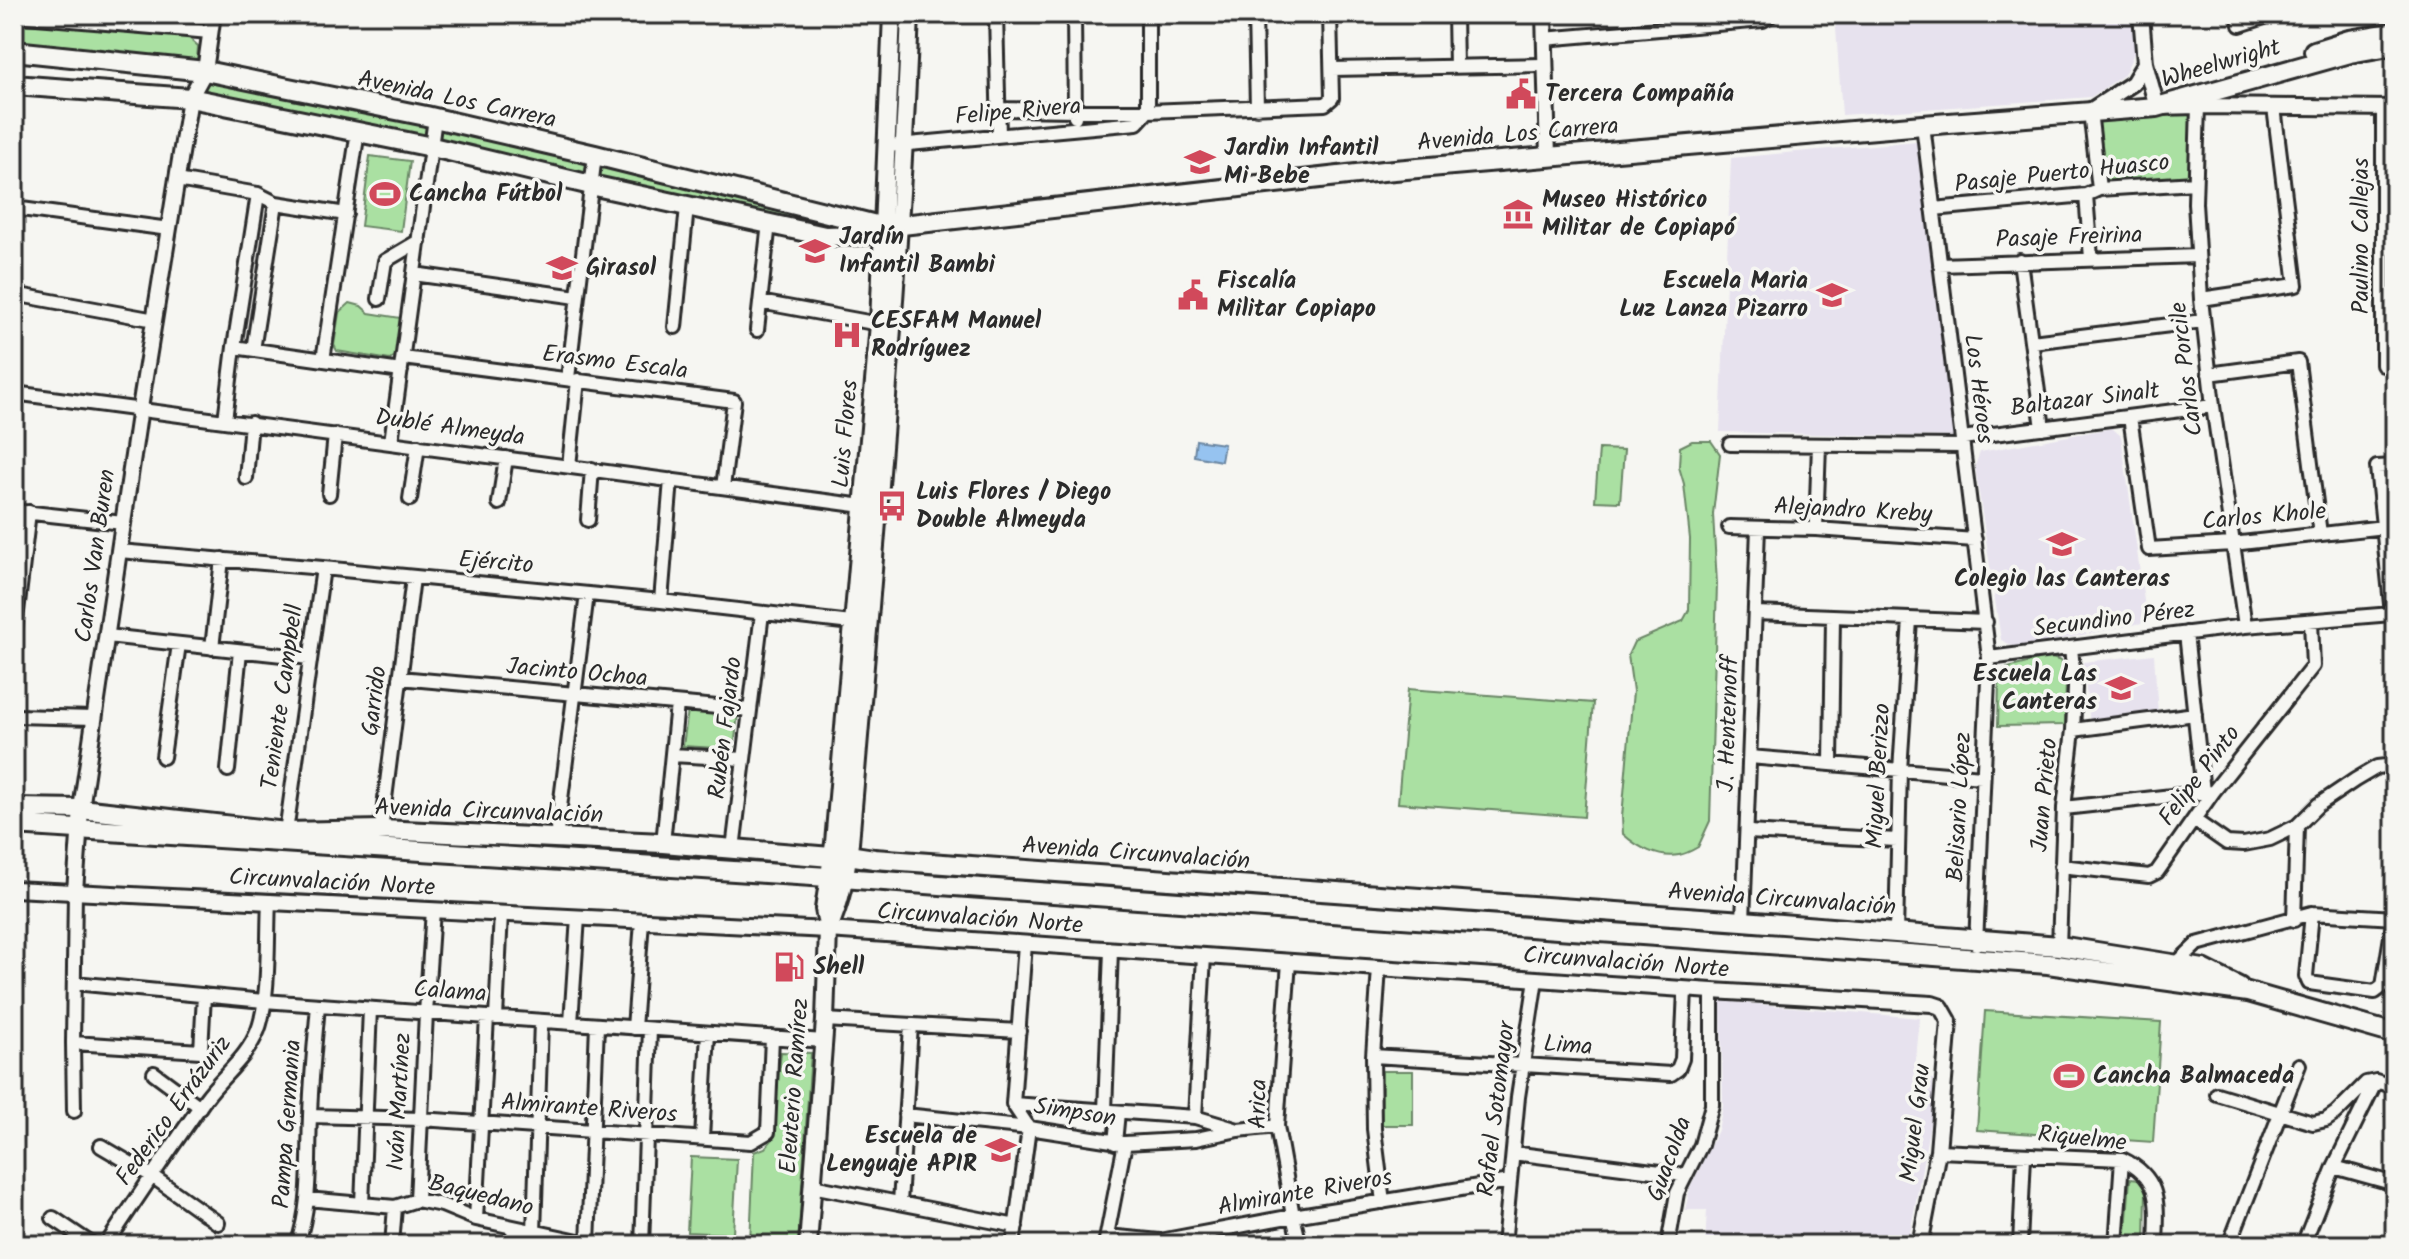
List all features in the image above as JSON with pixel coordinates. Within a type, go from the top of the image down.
[{"type":"main road","name":"Luis Flores","points":[[840,856],[872,507],[892,226],[887,146],[892,14]]},
{"type":"main road","name":"Luis Flores","points":[[872,507],[879,324],[905,145],[910,14]]},
{"type":"main road","name":"Wheelwright","points":[[2157,107],[2323,48],[2395,32]]},
{"type":"main road","name":"Wheelwright","points":[[2157,107],[2350,53],[2395,45]]},
{"type":"main road","name":"Avenida Los Carrera","points":[[14,51],[205,71],[435,118],[892,226]]},
{"type":"main road","name":"Avenida Los Carrera","points":[[14,85],[190,98],[432,147],[825,236],[865,235],[892,226],[1270,182],[2157,107]]},
{"type":"main road","name":"Avenida Circunvalación","points":[[14,808],[81,809],[286,832],[381,830],[663,843],[1976,939],[2059,946],[2177,963],[2215,974],[2248,992]]},
{"type":"main road","name":"Avenida Circunvalación","points":[[14,825],[837,878],[2062,966],[2248,992],[2395,1034]]},
{"type":"main road","name":"Eleuterio Ramírez","points":[[808,1245],[825,1020],[828,930],[824,909],[837,878],[840,856]]},
{"type":"street","name":"Carlos Van Buren","points":[[74,1111],[75,891],[81,809],[140,408],[190,98],[205,71],[213,14]]},
{"type":"street","points":[[996,14],[999,136]]},
{"type":"street","points":[[1074,14],[1076,129]]},
{"type":"street","points":[[1148,14],[1148,111]]},
{"type":"street","points":[[1255,14],[1257,108]]},
{"type":"street","points":[[1330,14],[1332,69],[1544,65]]},
{"type":"street","points":[[1455,14],[1456,67]]},
{"type":"street","points":[[1544,14],[1548,157]]},
{"type":"street","points":[[1544,39],[1763,20],[1772,14]]},
{"type":"street","points":[[2141,14],[2145,63],[2157,107],[2389,108]]},
{"type":"street","points":[[2239,14],[2240,25],[2274,14]]},
{"type":"street","points":[[14,15],[68,17],[210,32]]},
{"type":"street","points":[[2099,189],[2090,111],[2133,83],[2145,63]]},
{"type":"street","name":"Felipe Rivera","points":[[999,109],[1148,111],[1325,104],[1332,98],[1332,69]]},
{"type":"street","name":"Carlos Porcile","points":[[2198,106],[2195,183],[2201,299],[2245,626]]},
{"type":"street","points":[[2201,299],[2296,285],[2274,107]]},
{"type":"street","name":"Paulino Callejas","points":[[2389,108],[2389,365]]},
{"type":"street","name":"Felipe Rivera","points":[[887,146],[1137,123],[1148,111]]},
{"type":"street","points":[[391,442],[435,118]]},
{"type":"street","name":"Los Héroes","points":[[1923,125],[1989,658]]},
{"type":"street","points":[[323,360],[358,131]]},
{"type":"street","points":[[569,466],[577,297],[595,155]]},
{"type":"street","points":[[177,180],[258,194],[276,203],[346,214]]},
{"type":"street","name":"Pasaje Puerto Huasco","points":[[1933,209],[2086,195],[2099,189],[2195,183]]},
{"type":"street","points":[[225,420],[258,194]]},
{"type":"street","points":[[2086,195],[2091,258]]},
{"type":"street","points":[[253,350],[276,203]]},
{"type":"street","points":[[675,327],[687,207]]},
{"type":"street","points":[[14,208],[169,229]]},
{"type":"street","points":[[757,330],[769,223]]},
{"type":"street","points":[[379,299],[385,261],[419,241]]},
{"type":"street","name":"Pasaje Freirina","points":[[1940,265],[2198,256]]},
{"type":"street","points":[[2020,261],[2043,428]]},
{"type":"street","points":[[414,274],[577,297]]},
{"type":"street","points":[[14,294],[155,320]]},
{"type":"street","points":[[760,302],[879,324]]},
{"type":"street","points":[[2032,342],[2203,321]]},
{"type":"street","name":"Erasmo Escala","points":[[234,347],[323,360],[573,379],[734,401],[723,487]]},
{"type":"street","points":[[2209,374],[2298,362],[2320,534]]},
{"type":"street","name":"Dublé Almeyda","points":[[14,393],[872,507]]},
{"type":"street","name":"Baltazar Sinalt","points":[[1730,444],[1963,442],[2043,428],[2213,406]]},
{"type":"street","name":"Carlos Khole","points":[[2130,417],[2149,549],[2232,544],[2384,527]]},
{"type":"street","points":[[246,478],[251,423]]},
{"type":"street","points":[[329,494],[335,435]]},
{"type":"street","points":[[1816,529],[1819,445]]},
{"type":"street","points":[[410,499],[418,446]]},
{"type":"street","points":[[499,503],[506,458]]},
{"type":"street","points":[[2394,615],[2377,467],[2395,466]]},
{"type":"street","points":[[588,520],[592,469]]},
{"type":"street","points":[[661,601],[671,480]]},
{"type":"street","points":[[14,511],[123,523]]},
{"type":"street","points":[[14,637],[29,512]]},
{"type":"street","name":"Alejandro Kreby","points":[[1729,527],[1816,529],[1975,540]]},
{"type":"street","name":"J. Henternoff","points":[[1743,921],[1758,528]]},
{"type":"street","name":"Ejército","points":[[119,551],[661,601],[861,624]]},
{"type":"street","points":[[212,648],[222,559]]},
{"type":"street","name":"Teniente Campbell","points":[[286,832],[323,568]]},
{"type":"street","name":"Garrido","points":[[381,830],[413,578]]},
{"type":"street","points":[[556,839],[587,594]]},
{"type":"street","name":"Rubén Fajardo","points":[[733,849],[762,613]]},
{"type":"street","points":[[1755,613],[1986,622]]},
{"type":"street","name":"Secundino Pérez","points":[[1989,658],[2245,626],[2394,615]]},
{"type":"street","points":[[1831,764],[1833,617]]},
{"type":"street","name":"Miguel Berizzo","points":[[1896,933],[1900,770],[1910,620]]},
{"type":"street","name":"Felipe Pinto","points":[[2061,866],[2149,876],[2154,874],[2194,820],[2208,792],[2313,666],[2311,622]]},
{"type":"street","points":[[2064,808],[2208,792],[2186,633]]},
{"type":"street","points":[[107,636],[310,658]]},
{"type":"street","points":[[163,757],[179,644]]},
{"type":"street","name":"Juan Prieto","points":[[2059,946],[2064,808],[2075,688],[2071,648]]},
{"type":"street","points":[[228,770],[240,651]]},
{"type":"street","name":"Belisario López","points":[[1976,959],[1989,658]]},
{"type":"street","name":"Jacinto Ochoa","points":[[400,678],[750,710]]},
{"type":"street","points":[[663,843],[677,704]]},
{"type":"street","points":[[2073,730],[2195,714]]},
{"type":"street","points":[[14,716],[95,718]]},
{"type":"street","points":[[672,755],[744,759]]},
{"type":"street","points":[[1750,757],[1982,777]]},
{"type":"street","points":[[2194,820],[2227,843],[2235,845],[2270,839],[2297,826],[2318,805],[2355,780],[2377,767],[2395,765]]},
{"type":"street","points":[[2294,920],[2297,826]]},
{"type":"street","points":[[1748,832],[1897,840]]},
{"type":"street","name":"Circunvalación Norte","points":[[14,889],[828,930],[1941,1007]]},
{"type":"street","name":"Federico Errázuriz","points":[[106,1245],[200,1107],[250,1046],[259,1026],[264,1001],[269,901]]},
{"type":"street","name":"Iván Martínez","points":[[417,1200],[433,910]]},
{"type":"street","points":[[476,1219],[501,913]]},
{"type":"street","points":[[2177,963],[2197,944],[2312,913],[2395,918],[2383,986],[2379,991],[2309,983],[2306,976],[2312,913]]},
{"type":"street","points":[[571,1023],[578,917]]},
{"type":"street","points":[[634,1028],[642,921]]},
{"type":"street","points":[[1013,1245],[1029,1128],[1013,1104],[1025,944]]},
{"type":"street","points":[[1106,1240],[1120,1143],[1111,1112],[1111,950]]},
{"type":"street","points":[[1195,1117],[1204,956]]},
{"type":"street","name":"Arica","points":[[1289,962],[1277,1126],[1300,1245]]},
{"type":"street","points":[[1379,968],[1373,1056],[1374,1129],[1383,1202]]},
{"type":"street","name":"Rafael Sotomayor","points":[[1504,1245],[1523,1065],[1536,979]]},
{"type":"street","name":"Calama","points":[[74,983],[264,1001],[824,1041]]},
{"type":"street","name":"Lima","points":[[1373,1056],[1671,1074],[1678,1069],[1682,1059],[1685,989]]},
{"type":"street","name":"Guacolda","points":[[1668,1245],[1677,1193],[1701,1145],[1712,1105],[1712,991]]},
{"type":"street","points":[[73,1043],[201,1051],[204,995]]},
{"type":"street","name":"Pampa Germania","points":[[297,1245],[303,1228],[309,1182],[318,1005]]},
{"type":"street","name":"Miguel Grau","points":[[1920,1245],[1938,1151],[1949,1021],[1941,1007]]},
{"type":"street","points":[[362,1204],[370,1009]]},
{"type":"street","points":[[825,1020],[1019,1031]]},
{"type":"street","points":[[534,1232],[541,1021]]},
{"type":"street","points":[[592,1244],[591,1131],[597,1025]]},
{"type":"street","points":[[900,1203],[911,1025]]},
{"type":"street","points":[[642,1245],[650,1029]]},
{"type":"street","points":[[702,1138],[708,1033]]},
{"type":"street","name":"Almirante Riveros","points":[[310,1116],[421,1119],[751,1142],[768,1132],[772,1037]]},
{"type":"street","points":[[2229,1245],[2299,1065]]},
{"type":"street","points":[[154,1073],[200,1107]]},
{"type":"street","points":[[2303,1245],[2334,1167],[2376,1081]]},
{"type":"street","points":[[2217,1094],[2313,1123],[2326,1120],[2336,1113],[2366,1083],[2376,1081],[2395,1087]]},
{"type":"street","name":"Simpson","points":[[1013,1104],[1195,1117],[1238,1130]]},
{"type":"street","name":"Simpson","points":[[905,1115],[1029,1128],[1120,1143],[1196,1139],[1277,1126]]},
{"type":"street","points":[[101,1146],[152,1176],[218,1223]]},
{"type":"street","name":"Riquelme","points":[[1938,1151],[2122,1159],[2138,1167],[2151,1182],[2157,1202],[2156,1245]]},
{"type":"street","points":[[1513,1153],[1684,1175]]},
{"type":"street","points":[[2020,1245],[2024,1155]]},
{"type":"street","points":[[2116,1245],[2122,1159]]},
{"type":"street","points":[[2334,1167],[2395,1184]]},
{"type":"street","name":"Almirante Riveros","points":[[1106,1240],[1160,1241],[1510,1181]]},
{"type":"street","points":[[812,1186],[1016,1226]]},
{"type":"street","name":"Baquedano","points":[[307,1199],[395,1207],[417,1200],[442,1205],[476,1219],[592,1244]]},
{"type":"street","name":"Iván Martínez","points":[[392,1245],[395,1207]]},
{"type":"street","points":[[53,1218],[93,1245]]},
{"type":"street","points":[[510,1245],[515,1228]]},
{"type":"shaded area","points":[[1835,14],[2133,14],[2135,51],[2124,75],[2091,97],[1842,115]]},
{"type":"shaded area","name":"Escuela Maria Luz Lanza Pizarro","points":[[1917,141],[1957,437],[1720,432],[1731,158]]},
{"type":"shaded area","name":"Colegio las Canteras","points":[[2112,428],[2121,436],[2147,622],[2017,648],[2001,640],[1975,466],[1980,452]]},
{"type":"shaded area","name":"Escuela Las Canteras","points":[[2154,654],[2158,715],[2090,724],[2083,662]]},
{"type":"shaded area","points":[[1721,1001],[1920,1018],[1914,1079],[1933,1079],[1933,1107],[1908,1245],[1705,1245],[1707,1210],[1685,1210],[1690,1188],[1718,1130],[1723,1106]]},
{"type":"green space","points":[[14,20],[187,36],[198,46],[197,61],[191,63],[14,48]]},
{"type":"green space","points":[[207,75],[434,121],[873,227],[825,233],[198,97]]},
{"type":"green space","points":[[2191,114],[2192,182],[2103,186],[2095,120]]},
{"type":"green space","name":"Cancha Fútbol","points":[[370,156],[410,161],[401,231],[361,226]]},
{"type":"green space","points":[[350,303],[361,306],[369,313],[401,318],[396,355],[390,360],[337,351],[334,345],[339,313]]},
{"type":"green space","points":[[1692,441],[1711,441],[1720,454],[1713,514],[1717,584],[1710,821],[1698,847],[1671,856],[1649,851],[1623,834],[1633,691],[1628,655],[1634,642],[1683,621],[1689,610],[1690,539],[1679,467],[1680,447]]},
{"type":"green space","points":[[1599,449],[1624,450],[1620,502],[1595,501]]},
{"type":"green space","points":[[2049,657],[2061,661],[2066,677],[2065,725],[1998,726],[1999,679],[2004,669]]},
{"type":"green space","points":[[1408,689],[1593,703],[1584,817],[1398,803]]},
{"type":"green space","points":[[688,710],[738,713],[734,749],[683,746]]},
{"type":"green space","name":"Cancha Balmaceda","points":[[1985,1011],[2161,1022],[2153,1142],[1977,1130]]},
{"type":"green space","points":[[781,1052],[811,1053],[798,1245],[675,1245],[675,1241],[750,1243],[754,1152],[765,1148],[772,1140]]},
{"type":"green space","points":[[1382,1071],[1413,1071],[1413,1125],[1381,1125]]},
{"type":"green space","points":[[691,1157],[737,1159],[733,1234],[687,1232]]},
{"type":"green space","points":[[2130,1179],[2140,1180],[2146,1190],[2145,1245],[2125,1245]]},
{"type":"water","points":[[1196,440],[1224,444],[1221,461],[1194,456]]},
{"type":"place","name":"Tercera Compañía","points":[[1521,94]]},
{"type":"place","name":"Jardin Infantil Mi Bebe","points":[[1200,162]]},
{"type":"place","name":"Cancha Fútbol","points":[[385,194]]},
{"type":"place","name":"Museo Histórico Militar de Copiapó","points":[[1518,214]]},
{"type":"place","name":"Jardín Infantil Bambi","points":[[815,251]]},
{"type":"place","name":"Girasol","points":[[562,268]]},
{"type":"place","name":"Fiscalía Militar Copiapo","points":[[1193,295]]},
{"type":"place","name":"Escuela Maria Luz Lanza Pizarro","points":[[1832,295]]},
{"type":"place","name":"CESFAM Manuel Rodríguez","points":[[847,335]]},
{"type":"place","name":"Luis Flores / Diego Double Almeyda","points":[[892,506]]},
{"type":"place","name":"Colegio las Canteras","points":[[2062,544]]},
{"type":"place","name":"Escuela Las Canteras","points":[[2121,688]]},
{"type":"place","name":"Shell","points":[[789,967]]},
{"type":"place","name":"Cancha Balmaceda","points":[[2069,1076]]},
{"type":"place","name":"Escuela de Lenguaje APIR","points":[[1001,1150]]}]
